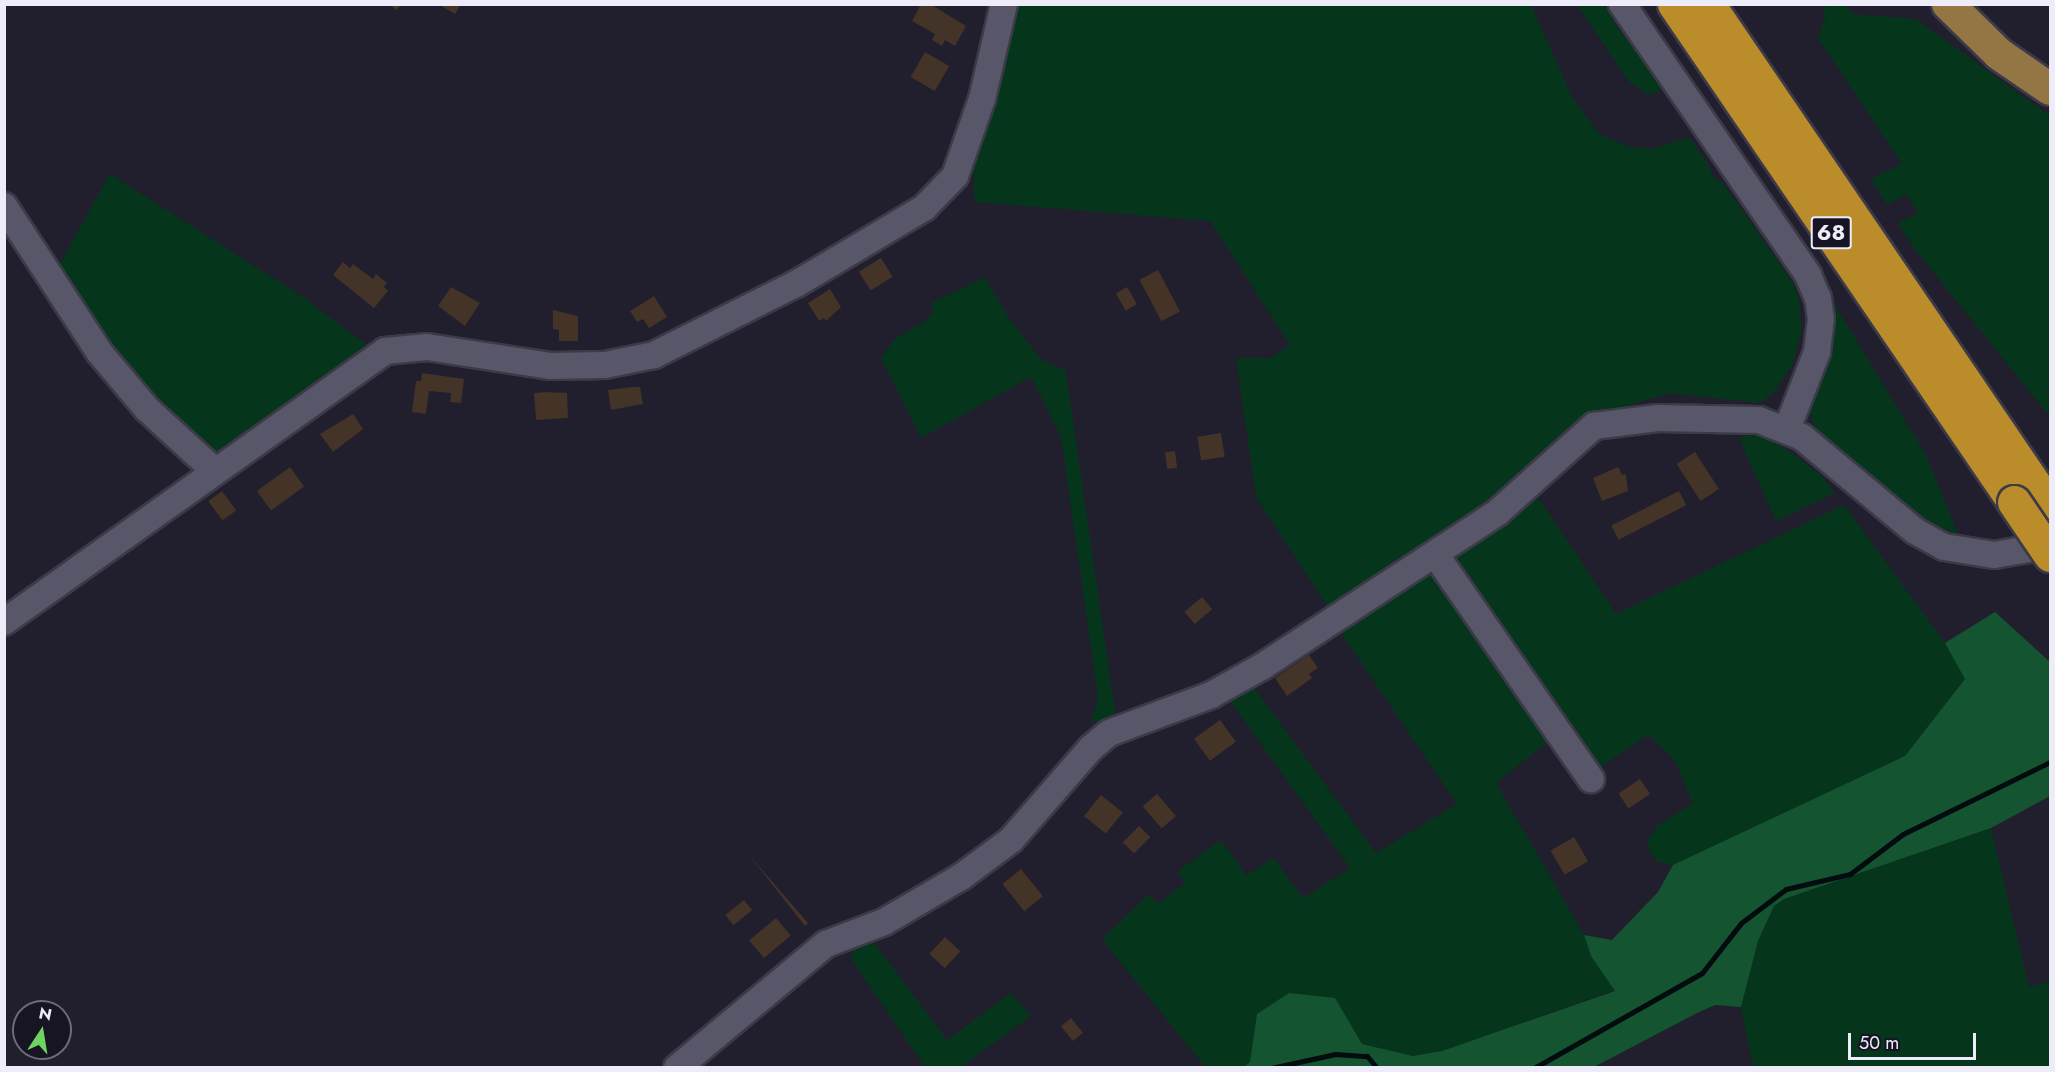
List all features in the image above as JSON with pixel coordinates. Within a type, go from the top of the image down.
[{"type":"highway","name":"68","points":[[1674,4],[2034,499]]},
{"type":"highway","name":"68","points":[[1708,4],[2034,499],[2050,555]]},
{"type":"main road","points":[[1948,4],[1999,54],[2050,89]]},
{"type":"street","points":[[4,622],[385,351],[427,347],[550,366],[605,365],[654,355],[796,284],[924,208],[955,176],[982,99],[1004,4]]},
{"type":"street","points":[[1622,4],[1808,275],[1818,298],[1821,319],[1817,352],[1787,429]]},
{"type":"street","points":[[4,206],[99,352],[147,409],[215,471]]},
{"type":"street","points":[[677,1068],[826,944],[884,922],[961,878],[1011,840],[1091,748],[1109,733],[1211,695],[1252,672],[1498,512],[1594,426],[1646,418],[1745,417],[1787,429],[1816,447],[1916,531],[1944,547],[1994,555],[2027,549],[2050,537]]},
{"type":"street","points":[[1435,554],[1592,779]]},
{"type":"green space","points":[[1015,5],[1531,5],[1571,95],[1599,134],[1630,147],[1653,149],[1689,137],[1710,167],[1712,176],[1723,183],[1792,281],[1799,298],[1802,330],[1793,363],[1775,391],[1760,403],[1670,393],[1612,410],[1581,425],[1511,488],[1453,529],[1328,607],[1256,497],[1236,358],[1271,358],[1290,345],[1210,221],[975,202],[973,167]]},
{"type":"green space","points":[[1577,5],[1605,5],[1617,27],[1665,88],[1649,95],[1629,82]]},
{"type":"green space","points":[[1824,5],[1845,5],[1853,14],[1916,19],[2050,116],[2050,417],[1914,248],[1898,223],[1918,213],[1906,194],[1887,205],[1871,179],[1902,164],[1818,38],[1825,19]]},
{"type":"green space","points":[[110,174],[300,295],[366,344],[367,354],[218,455],[205,451],[156,409],[52,278]]},
{"type":"green space","points":[[985,277],[1008,317],[1042,360],[1066,371],[1116,719],[1091,722],[1098,698],[1061,437],[1033,380],[1029,378],[921,438],[881,358],[895,339],[926,321],[933,312],[931,303]]},
{"type":"green space","points":[[1835,305],[1926,455],[1958,535],[1926,521],[1868,477],[1815,428],[1807,405],[1828,363]]},
{"type":"green space","points":[[1752,434],[1771,440],[1793,454],[1820,474],[1835,493],[1776,521],[1739,438]]},
{"type":"green space","points":[[1532,495],[1541,501],[1616,614],[1844,505],[1959,662],[1965,679],[1905,756],[1674,866],[1656,861],[1649,850],[1648,839],[1658,825],[1693,803],[1674,759],[1651,737],[1645,737],[1600,767],[1593,766],[1453,562],[1453,553]]},
{"type":"green space","points":[[1431,570],[1550,740],[1496,783],[1584,935],[1591,956],[1615,990],[1442,1051],[1413,1056],[1362,1044],[1335,998],[1257,1014],[1250,1063],[1244,1067],[1205,1067],[1102,939],[1149,894],[1158,904],[1185,883],[1178,871],[1221,840],[1246,875],[1274,858],[1303,898],[1350,868],[1226,695],[1249,681],[1376,853],[1457,804],[1337,627]]},
{"type":"green space","points":[[1995,612],[2050,662],[2050,796],[1991,828],[1784,899],[1774,906],[1758,941],[1741,1007],[1715,1005],[1594,1067],[1244,1067],[1250,1062],[1257,1014],[1289,993],[1335,998],[1362,1044],[1413,1056],[1442,1051],[1615,991],[1591,956],[1584,935],[1612,940],[1658,892],[1673,865],[1905,756],[1965,679],[1945,643]]},
{"type":"green space","points":[[1991,828],[2029,987],[2050,981],[2050,1067],[1753,1067],[1741,1007],[1758,941],[1774,906],[1784,899]]},
{"type":"green space","points":[[870,937],[947,1040],[1011,993],[1031,1016],[961,1067],[925,1067],[852,960],[852,944]]},
{"type":"building","points":[[388,4],[401,4],[397,10]]},
{"type":"building","points":[[438,4],[461,4],[455,14]]},
{"type":"building","points":[[921,4],[930,4],[966,26],[955,46],[945,40],[942,46],[932,40],[935,34],[912,21]]},
{"type":"building","points":[[925,52],[949,66],[935,91],[910,77]]},
{"type":"building","points":[[881,258],[893,277],[871,290],[859,272]]},
{"type":"building","points":[[343,262],[350,268],[353,264],[373,279],[376,274],[387,283],[384,287],[388,291],[374,308],[333,275]]},
{"type":"building","points":[[1158,270],[1180,311],[1162,321],[1139,280]]},
{"type":"building","points":[[451,287],[480,303],[465,326],[438,306]]},
{"type":"building","points":[[1127,287],[1137,304],[1126,311],[1116,294]]},
{"type":"building","points":[[830,289],[841,307],[826,321],[824,318],[819,321],[808,303]]},
{"type":"building","points":[[654,296],[667,317],[649,328],[643,319],[637,322],[630,311]]},
{"type":"building","points":[[553,310],[578,316],[578,341],[559,341],[559,330],[553,329]]},
{"type":"building","points":[[422,373],[464,379],[461,403],[450,402],[451,393],[429,391],[426,414],[412,412],[416,381],[421,381]]},
{"type":"building","points":[[640,387],[643,404],[611,410],[608,390]]},
{"type":"building","points":[[534,393],[567,393],[568,418],[536,420]]},
{"type":"building","points":[[353,414],[363,429],[333,452],[320,434]]},
{"type":"building","points":[[1221,433],[1225,457],[1201,460],[1197,437]]},
{"type":"building","points":[[1175,451],[1177,468],[1167,469],[1165,452]]},
{"type":"building","points":[[1695,452],[1719,489],[1701,501],[1677,464]]},
{"type":"building","points":[[290,467],[304,486],[271,511],[257,491]]},
{"type":"building","points":[[1618,467],[1622,475],[1626,474],[1628,491],[1602,501],[1593,478]]},
{"type":"building","points":[[222,491],[236,510],[222,520],[208,501]]},
{"type":"building","points":[[1679,491],[1686,505],[1619,540],[1611,526]]},
{"type":"building","points":[[1202,597],[1212,609],[1195,624],[1184,612]]},
{"type":"building","points":[[1309,655],[1318,668],[1309,674],[1312,678],[1287,696],[1275,678]]},
{"type":"building","points":[[1220,720],[1236,742],[1210,761],[1194,739]]},
{"type":"building","points":[[1640,779],[1650,794],[1629,808],[1618,794]]},
{"type":"building","points":[[1157,794],[1176,816],[1162,828],[1143,806]]},
{"type":"building","points":[[1101,795],[1123,813],[1106,834],[1084,816]]},
{"type":"building","points":[[1139,826],[1150,837],[1134,854],[1123,842]]},
{"type":"building","points":[[1574,837],[1588,861],[1565,875],[1551,850]]},
{"type":"building","points":[[749,855],[808,923],[805,926]]},
{"type":"building","points":[[1021,869],[1043,896],[1024,911],[1002,884]]},
{"type":"building","points":[[744,900],[752,910],[734,925],[725,915]]},
{"type":"building","points":[[776,918],[791,936],[764,958],[749,940]]},
{"type":"building","points":[[945,937],[960,951],[945,968],[929,954]]},
{"type":"building","points":[[1071,1018],[1083,1033],[1073,1041],[1061,1026]]},
{"type":"waterway","points":[[1534,1068],[1702,973],[1741,923],[1786,889],[1850,874],[1903,834],[2050,762]]},
{"type":"waterway","points":[[1271,1068],[1335,1054],[1367,1056],[1377,1068]]}]
